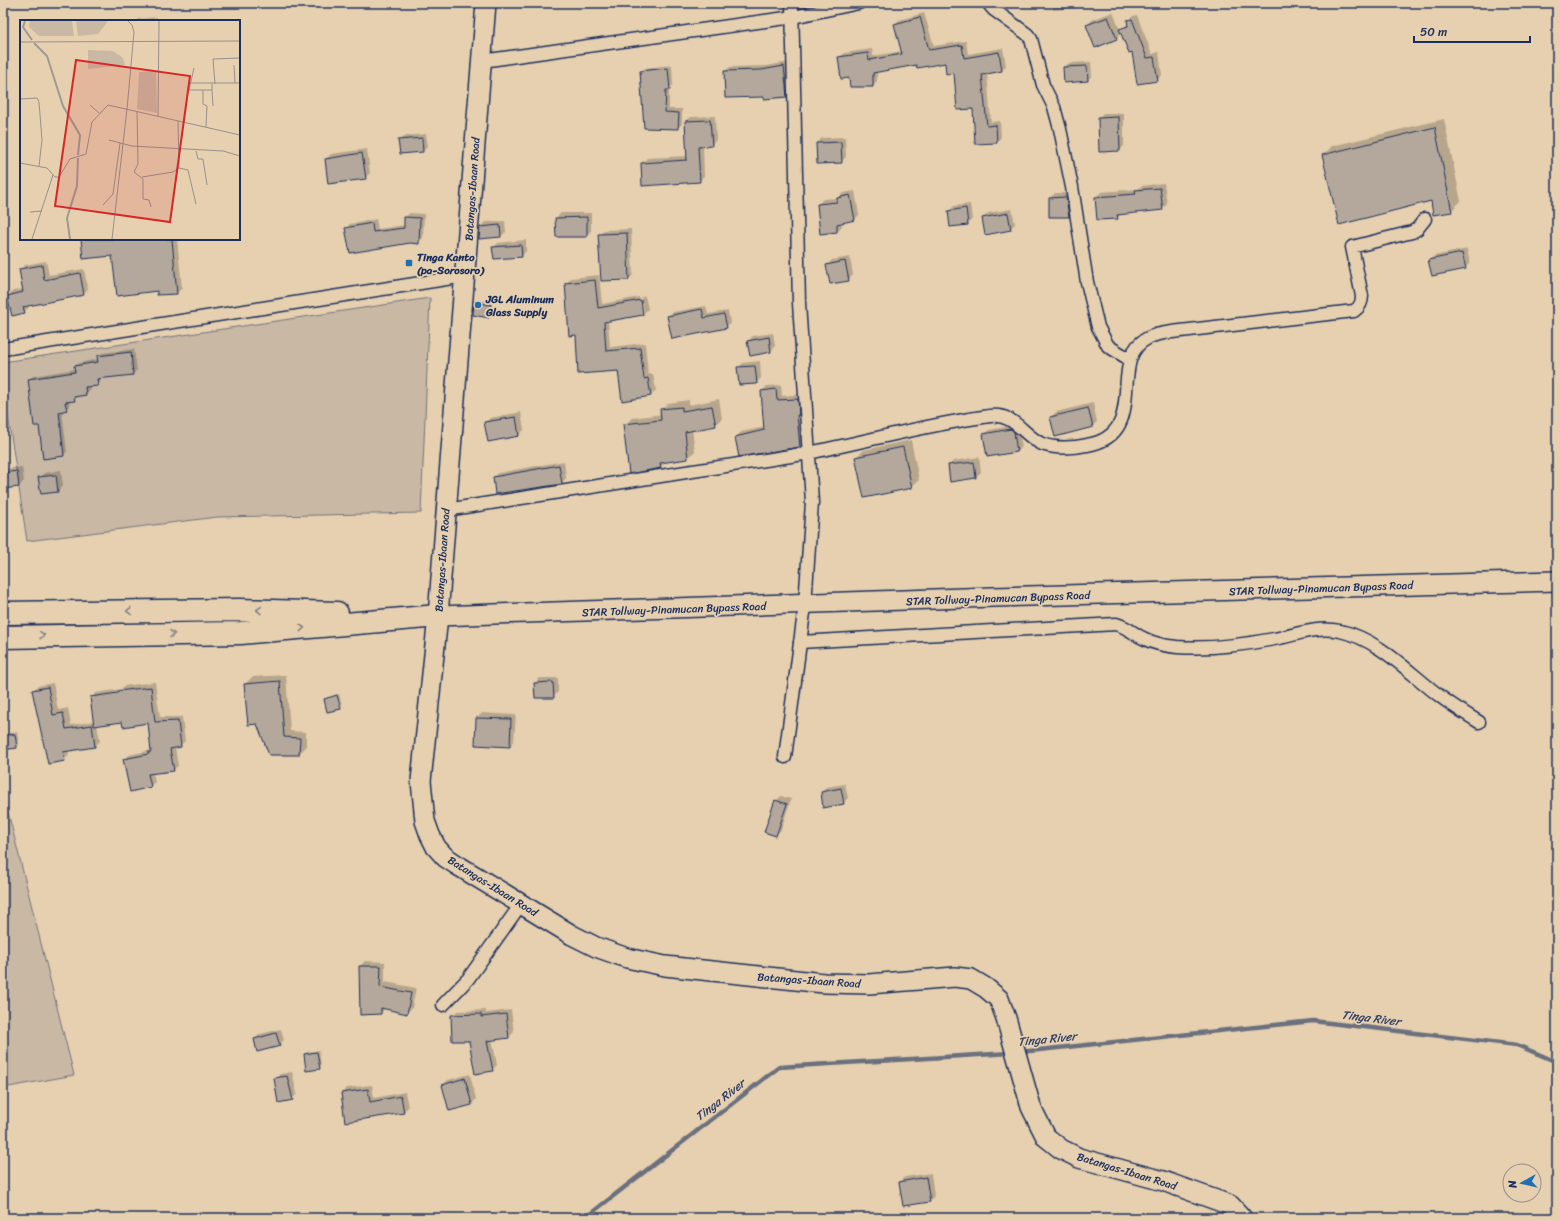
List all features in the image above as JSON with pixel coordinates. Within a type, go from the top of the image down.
[{"type":"highway","points":[[3,613],[240,610],[438,616]]},
{"type":"highway","points":[[3,636],[242,633],[438,616]]},
{"type":"main road","name":"Batangas-Ibaan Road","points":[[486,3],[438,616],[422,781],[425,821],[436,847],[445,857],[572,935],[596,947],[627,958],[665,966],[824,983],[868,984],[955,977],[970,980],[986,988],[999,999],[1037,1122],[1046,1137],[1061,1149],[1079,1158],[1163,1181],[1230,1205],[1242,1218]]},
{"type":"main road","name":"STAR Tollway-Pinamucan Bypass Road","points":[[438,616],[805,605],[993,597],[1557,581]]},
{"type":"street","points":[[785,757],[805,605],[812,502],[799,303],[792,3]]},
{"type":"street","points":[[482,61],[793,17],[859,3]]},
{"type":"street","points":[[988,3],[994,10],[1027,34],[1033,43],[1043,84],[1054,107],[1060,129],[1072,187],[1087,282],[1098,327],[1108,346],[1129,359]]},
{"type":"street","points":[[446,510],[809,453],[913,429],[993,416],[1006,417],[1042,444],[1056,447],[1087,445],[1104,440],[1116,429],[1124,414],[1129,359],[1136,347],[1147,338],[1157,334],[1354,312],[1359,308],[1362,302],[1362,296],[1352,247],[1412,232],[1417,229],[1425,219]]},
{"type":"street","points":[[3,348],[465,276]]},
{"type":"street","points":[[800,642],[1116,624],[1126,626],[1143,638],[1158,644],[1177,647],[1201,647],[1261,642],[1299,632],[1323,630],[1340,631],[1374,646],[1442,698],[1479,722]]},
{"type":"street","points":[[443,1005],[468,979],[522,904]]},
{"type":"shaded area","points":[[430,298],[421,513],[217,517],[27,541],[3,383],[3,362]]},
{"type":"shaded area","points":[[3,792],[74,1075],[3,1088]]},
{"type":"building","points":[[920,17],[929,50],[962,45],[964,58],[999,52],[1002,71],[982,75],[987,126],[996,125],[997,143],[975,144],[973,109],[957,110],[954,73],[946,74],[945,63],[917,68],[916,65],[873,73],[873,87],[850,87],[849,78],[841,79],[838,57],[868,53],[869,60],[902,54],[894,24]]},
{"type":"building","points":[[1108,17],[1117,39],[1095,48],[1086,25]]},
{"type":"building","points":[[1132,19],[1147,58],[1154,57],[1158,81],[1137,84],[1132,52],[1129,53],[1119,29],[1128,26],[1127,20]]},
{"type":"building","points":[[784,66],[787,97],[764,99],[764,97],[725,98],[724,71],[761,70]]},
{"type":"building","points":[[1087,66],[1088,81],[1064,83],[1063,67]]},
{"type":"building","points":[[668,68],[670,90],[666,90],[665,112],[679,113],[678,129],[644,128],[640,71]]},
{"type":"building","points":[[1119,117],[1120,151],[1099,152],[1098,118]]},
{"type":"building","points":[[710,120],[712,146],[698,147],[700,182],[642,186],[641,163],[687,160],[685,121]]},
{"type":"building","points":[[1435,127],[1452,212],[1433,215],[1431,201],[1339,225],[1322,155]]},
{"type":"building","points":[[422,138],[423,152],[400,154],[398,140]]},
{"type":"building","points":[[841,142],[842,163],[817,164],[816,143]]},
{"type":"building","points":[[362,153],[366,179],[328,184],[325,159]]},
{"type":"building","points":[[1160,188],[1163,210],[1117,215],[1118,219],[1097,220],[1095,197],[1136,194],[1135,190]]},
{"type":"building","points":[[850,195],[855,220],[837,224],[837,232],[820,234],[817,204],[837,202],[837,198]]},
{"type":"building","points":[[1066,197],[1069,217],[1049,217],[1049,198]]},
{"type":"building","points":[[966,208],[968,225],[950,227],[948,211]]},
{"type":"building","points":[[1008,213],[1011,230],[985,235],[982,218]]},
{"type":"building","points":[[404,217],[420,218],[419,244],[410,243],[350,253],[345,228],[372,223],[373,232],[404,228]]},
{"type":"building","points":[[587,217],[587,237],[556,237],[555,218]]},
{"type":"building","points":[[500,225],[501,237],[479,239],[480,227]]},
{"type":"building","points":[[627,233],[629,280],[601,281],[598,234]]},
{"type":"building","points":[[81,240],[172,240],[177,294],[157,295],[157,291],[117,296],[112,256],[83,259]]},
{"type":"building","points":[[521,245],[522,257],[494,259],[492,247]]},
{"type":"building","points":[[1462,253],[1466,269],[1432,276],[1428,260]]},
{"type":"building","points":[[845,261],[849,281],[830,284],[826,265]]},
{"type":"building","points":[[42,265],[44,280],[80,273],[84,295],[23,307],[25,313],[12,316],[7,296],[23,292],[19,269]]},
{"type":"building","points":[[595,280],[598,308],[641,300],[643,315],[604,322],[606,351],[640,348],[644,379],[648,378],[651,396],[622,401],[618,371],[578,374],[576,335],[569,336],[565,283]]},
{"type":"building","points":[[474,302],[491,305],[489,318],[473,315]]},
{"type":"building","points":[[702,309],[704,318],[724,314],[727,328],[672,339],[667,316]]},
{"type":"building","points":[[769,337],[771,352],[750,356],[747,341]]},
{"type":"building","points":[[131,352],[133,375],[97,379],[98,386],[85,387],[86,395],[74,397],[75,401],[65,402],[67,410],[59,412],[64,456],[43,459],[39,426],[34,426],[28,379],[75,372],[74,366],[98,362],[97,356]]},
{"type":"building","points":[[755,366],[757,384],[739,385],[737,367]]},
{"type":"building","points":[[776,389],[777,400],[798,399],[799,415],[797,415],[800,447],[739,457],[735,437],[764,430],[761,391]]},
{"type":"building","points":[[712,406],[716,426],[685,432],[688,459],[660,463],[661,468],[629,474],[623,424],[661,420],[660,409],[682,407],[682,411]]},
{"type":"building","points":[[1088,408],[1093,427],[1055,437],[1050,417]]},
{"type":"building","points":[[516,417],[519,436],[488,442],[484,422]]},
{"type":"building","points":[[1011,429],[1014,432],[1017,452],[987,457],[983,434]]},
{"type":"building","points":[[903,447],[912,488],[864,498],[855,457]]},
{"type":"building","points":[[974,462],[976,478],[950,482],[948,465]]},
{"type":"building","points":[[559,465],[562,484],[495,494],[493,477]]},
{"type":"building","points":[[17,471],[19,487],[3,489],[3,473]]},
{"type":"building","points":[[56,475],[58,492],[41,494],[38,477]]},
{"type":"building","points":[[280,681],[284,737],[300,738],[299,755],[269,755],[257,724],[248,725],[244,684]]},
{"type":"building","points":[[553,682],[554,698],[535,698],[534,683]]},
{"type":"building","points":[[48,687],[53,715],[63,713],[66,729],[92,725],[95,747],[63,752],[65,761],[48,764],[32,690]]},
{"type":"building","points":[[151,687],[155,722],[178,721],[181,747],[170,749],[174,771],[148,774],[151,787],[130,792],[123,759],[149,754],[148,752],[151,752],[148,723],[123,727],[122,722],[94,726],[90,697],[118,693],[118,691]]},
{"type":"building","points":[[337,695],[341,709],[327,712],[324,699]]},
{"type":"building","points":[[476,718],[511,719],[510,747],[475,745]]},
{"type":"building","points":[[15,734],[17,748],[3,750],[3,736]]},
{"type":"building","points":[[841,788],[844,804],[823,808],[821,792]]},
{"type":"building","points":[[775,800],[787,804],[776,836],[764,832]]},
{"type":"building","points":[[359,966],[381,966],[380,987],[411,993],[407,1014],[381,1008],[381,1014],[360,1015]]},
{"type":"building","points":[[481,1014],[481,1017],[506,1014],[509,1038],[487,1041],[493,1071],[475,1074],[469,1041],[452,1041],[451,1015]]},
{"type":"building","points":[[276,1033],[280,1046],[257,1052],[254,1039]]},
{"type":"building","points":[[317,1052],[320,1069],[306,1071],[304,1054]]},
{"type":"building","points":[[287,1076],[293,1100],[278,1103],[274,1078]]},
{"type":"building","points":[[465,1078],[472,1105],[449,1111],[442,1085]]},
{"type":"building","points":[[368,1089],[370,1102],[401,1096],[404,1113],[345,1122],[341,1093]]},
{"type":"building","points":[[926,1177],[930,1202],[903,1206],[899,1182]]},
{"type":"waterway","name":"Tinga River","points":[[1020,1052],[1313,1021],[1517,1045],[1557,1062]]},
{"type":"waterway","name":"Tinga River","points":[[585,1218],[779,1067],[1011,1053]]},
{"type":"place","name":"Tinga Kanto (pa-Sorosoro)","points":[[409,263]]},
{"type":"place","name":"JGL Aluminum Glass Supply","points":[[478,305]]}]
